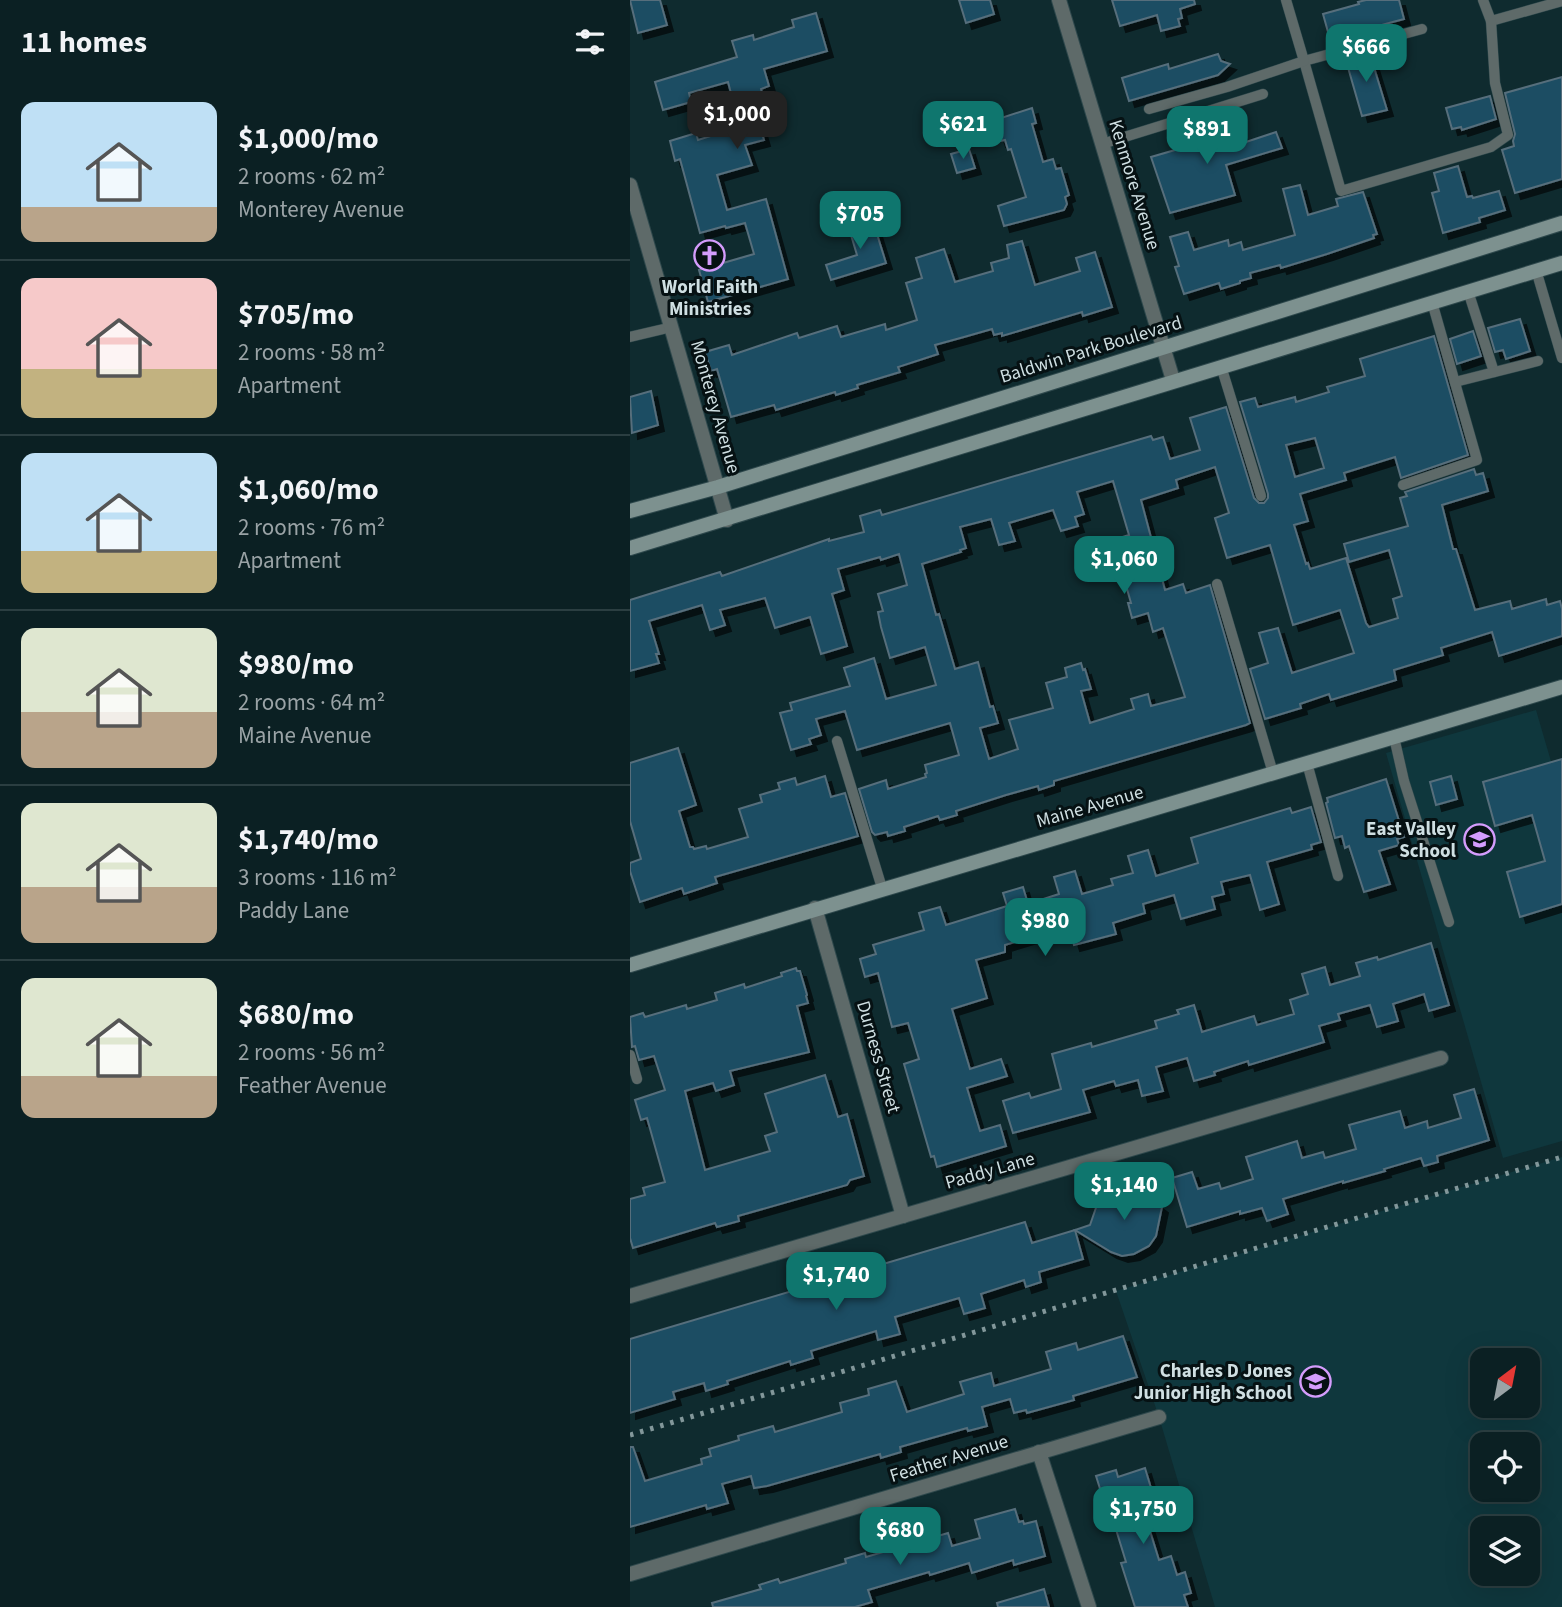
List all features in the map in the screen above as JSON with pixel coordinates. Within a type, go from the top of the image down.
[{"type":"main road","name":"Baldwin Park Boulevard","points":[[630,510],[718,487],[1562,223]]},
{"type":"main road","points":[[630,548],[1562,262]]},
{"type":"main road","name":"Maine Avenue","points":[[630,965],[1562,687]]},
{"type":"street","name":"Kenmore Avenue","points":[[1059,0],[1172,380]]},
{"type":"street","name":"Monterey Avenue","points":[[630,185],[727,520]]},
{"type":"street","name":"Durness Street","points":[[815,908],[903,1216]]},
{"type":"street","name":"Paddy Lane","points":[[630,1296],[1441,1058]]},
{"type":"street","name":"Feather Avenue","points":[[630,1574],[1159,1417]]},
{"type":"street","points":[[1039,1452],[1089,1607]]},
{"type":"lane","points":[[1286,0],[1341,191],[1492,147],[1508,135],[1495,83],[1491,21],[1483,0]]},
{"type":"lane","points":[[1491,21],[1562,1]]},
{"type":"lane","points":[[1149,109],[1227,88],[1304,61],[1422,29]]},
{"type":"lane","points":[[1102,144],[1263,94]]},
{"type":"lane","points":[[1536,270],[1557,326],[1562,358]]},
{"type":"lane","points":[[1468,291],[1494,372]]},
{"type":"lane","points":[[1403,485],[1477,460],[1432,302]]},
{"type":"lane","points":[[630,337],[672,327]]},
{"type":"lane","points":[[1455,382],[1538,361]]},
{"type":"lane","points":[[1222,366],[1261,496]]},
{"type":"lane","points":[[1217,584],[1273,773]]},
{"type":"lane","points":[[1394,737],[1404,780],[1448,922]]},
{"type":"lane","points":[[837,741],[882,888]]},
{"type":"lane","points":[[1307,763],[1338,876]]},
{"type":"lane","points":[[630,1055],[638,1079]]},
{"type":"shaded area","points":[[1536,710],[1562,799],[1562,1141],[1503,1158],[1386,753]]},
{"type":"shaded area","name":"Charles D Jones Junior High School","points":[[1562,1157],[1562,1607],[1215,1607],[1159,1417],[1116,1291]]},
{"type":"building","points":[[630,0],[660,0],[667,25],[638,33]]},
{"type":"building","points":[[959,0],[990,0],[994,14],[966,23]]},
{"type":"building","points":[[1112,0],[1194,0],[1195,4],[1180,9],[1180,26],[1161,31],[1157,15],[1120,26]]},
{"type":"building","points":[[1366,0],[1399,0],[1404,19],[1363,30],[1365,37],[1341,43],[1339,37],[1330,39],[1323,14]]},
{"type":"building","points":[[816,13],[827,51],[764,69],[769,86],[761,89],[772,128],[761,130],[764,140],[745,145],[752,165],[717,175],[727,210],[766,199],[788,279],[708,302],[699,270],[754,254],[745,223],[700,233],[680,159],[675,161],[670,141],[696,133],[698,140],[746,125],[738,96],[732,97],[728,82],[689,93],[691,102],[663,110],[655,82],[737,57],[732,41],[753,35],[754,40],[794,27],[792,20]]},
{"type":"building","points":[[1369,51],[1387,110],[1362,116],[1345,57]]},
{"type":"building","points":[[1218,54],[1221,61],[1230,64],[1218,75],[1129,101],[1122,78],[1168,64],[1169,69]]},
{"type":"building","points":[[1562,77],[1562,179],[1515,193],[1502,150],[1514,146],[1515,134],[1505,93]]},
{"type":"building","points":[[1490,96],[1496,119],[1462,130],[1461,127],[1452,129],[1446,108]]},
{"type":"building","points":[[1032,108],[1036,123],[1032,124],[1043,162],[1053,159],[1056,169],[1061,168],[1069,195],[1065,197],[1067,204],[1064,210],[1004,226],[998,206],[1026,197],[1011,149],[1008,150],[1005,140],[1000,141],[997,132],[990,134],[986,123]]},
{"type":"building","points":[[1236,119],[1243,143],[1276,132],[1282,148],[1226,165],[1235,195],[1170,213],[1151,157],[1206,141],[1203,129]]},
{"type":"building","points":[[969,149],[975,168],[957,173],[951,154]]},
{"type":"building","points":[[1458,166],[1467,197],[1499,191],[1505,210],[1479,218],[1480,222],[1443,233],[1432,193],[1439,191],[1434,173]]},
{"type":"building","points":[[1300,185],[1308,215],[1338,206],[1336,199],[1363,192],[1377,234],[1373,235],[1374,238],[1327,254],[1281,268],[1280,265],[1250,273],[1251,278],[1221,289],[1219,283],[1184,294],[1175,267],[1179,266],[1170,237],[1188,232],[1194,250],[1228,240],[1229,246],[1241,242],[1243,250],[1295,235],[1283,189]]},
{"type":"building","points":[[872,218],[886,263],[831,280],[826,265],[857,255],[848,225]]},
{"type":"building","points":[[1022,241],[1035,285],[1080,271],[1076,258],[1095,252],[1112,307],[1083,316],[1082,312],[1002,336],[1002,333],[994,335],[992,329],[935,345],[938,354],[898,367],[900,372],[857,385],[858,388],[776,410],[774,405],[731,417],[717,369],[711,371],[705,352],[729,345],[732,355],[797,333],[799,338],[837,326],[841,337],[885,324],[886,330],[917,320],[906,283],[922,278],[916,258],[944,249],[955,282],[993,271],[991,263],[1009,258],[1007,245]]},
{"type":"building","points":[[1520,319],[1530,351],[1506,359],[1503,350],[1495,352],[1488,328]]},
{"type":"building","points":[[1473,331],[1481,356],[1457,364],[1450,339]]},
{"type":"building","points":[[1434,336],[1468,455],[1401,478],[1395,457],[1344,473],[1346,480],[1300,494],[1308,521],[1294,525],[1306,564],[1308,563],[1310,569],[1346,558],[1369,627],[1398,618],[1393,599],[1402,596],[1389,550],[1349,562],[1344,544],[1408,526],[1400,498],[1407,496],[1405,492],[1474,469],[1476,475],[1483,473],[1488,491],[1442,505],[1453,549],[1456,549],[1475,610],[1510,601],[1512,609],[1546,599],[1547,605],[1560,601],[1562,636],[1499,656],[1492,632],[1441,648],[1443,655],[1394,670],[1396,680],[1331,700],[1329,694],[1300,704],[1301,708],[1265,719],[1250,669],[1268,663],[1259,633],[1278,628],[1292,673],[1354,653],[1340,610],[1293,625],[1270,545],[1227,558],[1215,518],[1229,513],[1215,467],[1176,480],[1178,488],[1141,500],[1165,590],[1183,584],[1186,593],[1210,585],[1250,723],[1246,725],[1054,781],[1054,785],[1039,790],[1038,786],[1006,795],[956,811],[957,815],[940,820],[938,816],[904,827],[905,831],[888,836],[887,832],[875,835],[859,789],[886,780],[888,789],[926,777],[925,765],[959,755],[950,723],[857,750],[845,711],[816,719],[821,735],[809,739],[811,744],[791,750],[780,713],[792,710],[790,703],[850,686],[844,668],[874,658],[886,699],[936,685],[925,647],[890,658],[881,627],[878,612],[883,611],[878,594],[907,585],[899,554],[838,569],[844,590],[832,594],[847,646],[821,654],[810,617],[775,628],[765,598],[720,610],[725,625],[710,630],[702,605],[649,621],[659,663],[630,671],[630,600],[720,572],[722,576],[829,539],[864,532],[860,516],[880,510],[882,515],[1151,436],[1153,440],[1163,437],[1170,459],[1200,450],[1190,418],[1226,407],[1254,498],[1259,503],[1264,503],[1268,494],[1240,402],[1255,398],[1258,407],[1295,397],[1296,402],[1329,392],[1327,387],[1365,376],[1360,359]],"holes":[[[1315,438],[1324,468],[1295,477],[1286,445]],[[1113,481],[1129,535],[1113,540],[1131,603],[1128,603],[1132,618],[1148,613],[1153,632],[1163,628],[1185,697],[1151,706],[1148,694],[1131,699],[1134,709],[1090,723],[1081,691],[1091,689],[1085,669],[1083,670],[1081,663],[1065,668],[1067,677],[1046,683],[1053,708],[1009,720],[1018,749],[989,759],[980,728],[998,723],[993,706],[990,707],[978,662],[955,669],[922,564],[961,552],[960,550],[966,548],[960,527],[991,519],[999,545],[1015,541],[1009,523],[1053,510],[1061,531],[1078,526],[1075,517],[1084,514],[1077,492]]]},
{"type":"building","points":[[651,391],[658,425],[632,433],[630,397]]},
{"type":"building","points":[[678,748],[696,805],[679,811],[690,847],[694,849],[706,846],[707,849],[748,837],[739,809],[762,802],[760,795],[780,789],[778,783],[795,778],[797,785],[825,776],[831,797],[845,793],[858,836],[715,877],[717,883],[684,894],[682,888],[640,902],[630,871],[630,863],[641,859],[630,821],[630,763]]},
{"type":"building","points":[[1562,759],[1562,904],[1520,917],[1507,872],[1545,861],[1532,815],[1495,826],[1483,782]]},
{"type":"building","points":[[1451,776],[1457,799],[1436,805],[1430,782]]},
{"type":"building","points":[[1386,779],[1404,837],[1397,839],[1399,845],[1379,851],[1390,884],[1364,892],[1349,846],[1345,848],[1342,836],[1335,838],[1326,803],[1327,798]]},
{"type":"building","points":[[1311,807],[1321,842],[1311,845],[1312,849],[1267,862],[1279,904],[1260,910],[1250,875],[1221,882],[1224,894],[1212,897],[1215,909],[1181,919],[1174,895],[1143,904],[1145,913],[1113,923],[1116,934],[1074,945],[1068,926],[1005,945],[1005,952],[976,960],[987,998],[952,1009],[970,1069],[1001,1059],[1007,1076],[967,1088],[980,1131],[1000,1125],[1006,1146],[937,1167],[934,1156],[931,1157],[904,1064],[919,1059],[908,1023],[892,1027],[878,973],[865,977],[860,959],[876,954],[873,945],[924,930],[919,913],[940,907],[946,925],[1007,906],[1003,893],[1023,887],[1028,904],[1059,894],[1054,877],[1075,871],[1082,894],[1113,885],[1111,879],[1133,873],[1128,856],[1148,850],[1156,876],[1198,863],[1191,838],[1290,808],[1292,813]]},
{"type":"building","points":[[1431,943],[1449,1005],[1429,1011],[1424,994],[1393,1004],[1398,1021],[1377,1027],[1370,1005],[1338,1014],[1340,1020],[1319,1026],[1324,1042],[1249,1065],[1248,1061],[1194,1081],[1187,1058],[1156,1067],[1163,1091],[1142,1096],[1138,1080],[1116,1086],[1114,1081],[1083,1090],[1090,1112],[1013,1133],[1003,1101],[1029,1093],[1031,1098],[1061,1089],[1052,1054],[1091,1043],[1092,1047],[1157,1028],[1155,1021],[1179,1014],[1177,1010],[1194,1005],[1202,1032],[1254,1016],[1257,1025],[1294,1014],[1290,1000],[1308,994],[1302,974],[1325,967],[1330,985],[1360,976],[1356,963],[1377,957],[1378,960]]},
{"type":"building","points":[[796,968],[800,971],[807,995],[808,1003],[797,1006],[809,1052],[730,1071],[734,1085],[716,1091],[713,1083],[685,1091],[705,1170],[770,1151],[765,1136],[777,1132],[765,1094],[825,1075],[838,1117],[847,1114],[864,1176],[850,1180],[847,1185],[738,1216],[739,1221],[717,1227],[715,1223],[633,1248],[630,1238],[630,1199],[645,1195],[643,1188],[665,1182],[647,1118],[641,1120],[635,1100],[665,1090],[654,1056],[639,1060],[635,1046],[632,1047],[630,1017],[643,1013],[645,1017],[686,1005],[687,1009],[717,1000],[715,993],[744,984],[745,988],[782,976],[781,973]]},
{"type":"building","points":[[1474,1089],[1489,1140],[1437,1156],[1438,1162],[1424,1166],[1421,1158],[1384,1169],[1385,1171],[1283,1199],[1288,1214],[1267,1221],[1262,1208],[1240,1214],[1240,1211],[1187,1227],[1172,1178],[1192,1172],[1198,1189],[1219,1183],[1221,1189],[1253,1179],[1246,1157],[1297,1141],[1302,1158],[1323,1152],[1325,1158],[1356,1149],[1349,1125],[1400,1111],[1405,1128],[1427,1121],[1428,1128],[1461,1118],[1454,1095]]},
{"type":"building","points":[[1117,1188],[1140,1191],[1162,1207],[1156,1236],[1149,1246],[1134,1254],[1122,1256],[1075,1230],[1090,1225],[1098,1202],[1106,1193]]},
{"type":"building","points":[[1025,1222],[1032,1243],[1075,1230],[1083,1259],[1039,1272],[1041,1282],[1026,1287],[1024,1280],[981,1294],[985,1308],[964,1314],[959,1298],[895,1317],[900,1334],[878,1340],[876,1331],[811,1351],[813,1358],[791,1365],[790,1361],[727,1381],[728,1384],[706,1391],[704,1383],[673,1392],[675,1399],[630,1413],[630,1339]]},
{"type":"building","points":[[1123,1336],[1137,1377],[1073,1396],[1074,1400],[1027,1413],[1026,1410],[1014,1413],[1010,1399],[982,1407],[987,1426],[968,1431],[967,1428],[900,1447],[901,1452],[881,1458],[880,1454],[767,1486],[754,1488],[751,1476],[722,1484],[728,1503],[707,1509],[706,1505],[630,1527],[630,1447],[633,1447],[645,1481],[702,1464],[701,1459],[711,1456],[709,1449],[739,1440],[738,1436],[773,1426],[775,1432],[842,1412],[840,1403],[869,1395],[868,1389],[896,1381],[907,1412],[964,1394],[960,1382],[991,1373],[994,1386],[1051,1369],[1046,1352],[1076,1343],[1078,1350]]},
{"type":"building","points":[[1145,1468],[1154,1498],[1141,1502],[1159,1560],[1171,1556],[1177,1575],[1185,1572],[1191,1593],[1184,1595],[1188,1607],[1135,1607],[1121,1563],[1126,1562],[1114,1523],[1129,1518],[1119,1490],[1102,1495],[1096,1476],[1116,1470],[1118,1477]]},
{"type":"building","points":[[1015,1509],[1019,1522],[1023,1521],[1024,1524],[1036,1521],[1045,1556],[1014,1565],[1013,1560],[972,1573],[969,1563],[930,1575],[929,1572],[868,1590],[872,1602],[855,1607],[713,1607],[712,1603],[761,1589],[759,1585],[778,1579],[780,1583],[846,1563],[845,1559],[865,1553],[866,1557],[948,1533],[952,1546],[980,1538],[975,1520]]},
{"type":"building","points":[[1044,1589],[1049,1607],[998,1607],[997,1603]]},
{"type":"railway","points":[[630,1435],[1562,1157]]},
{"type":"place","name":"World Faith Ministries","points":[[710,256]]},
{"type":"place","name":"East Valley School","points":[[1479,840]]},
{"type":"place","name":"Charles D Jones Junior High School","points":[[1315,1382]]}]
